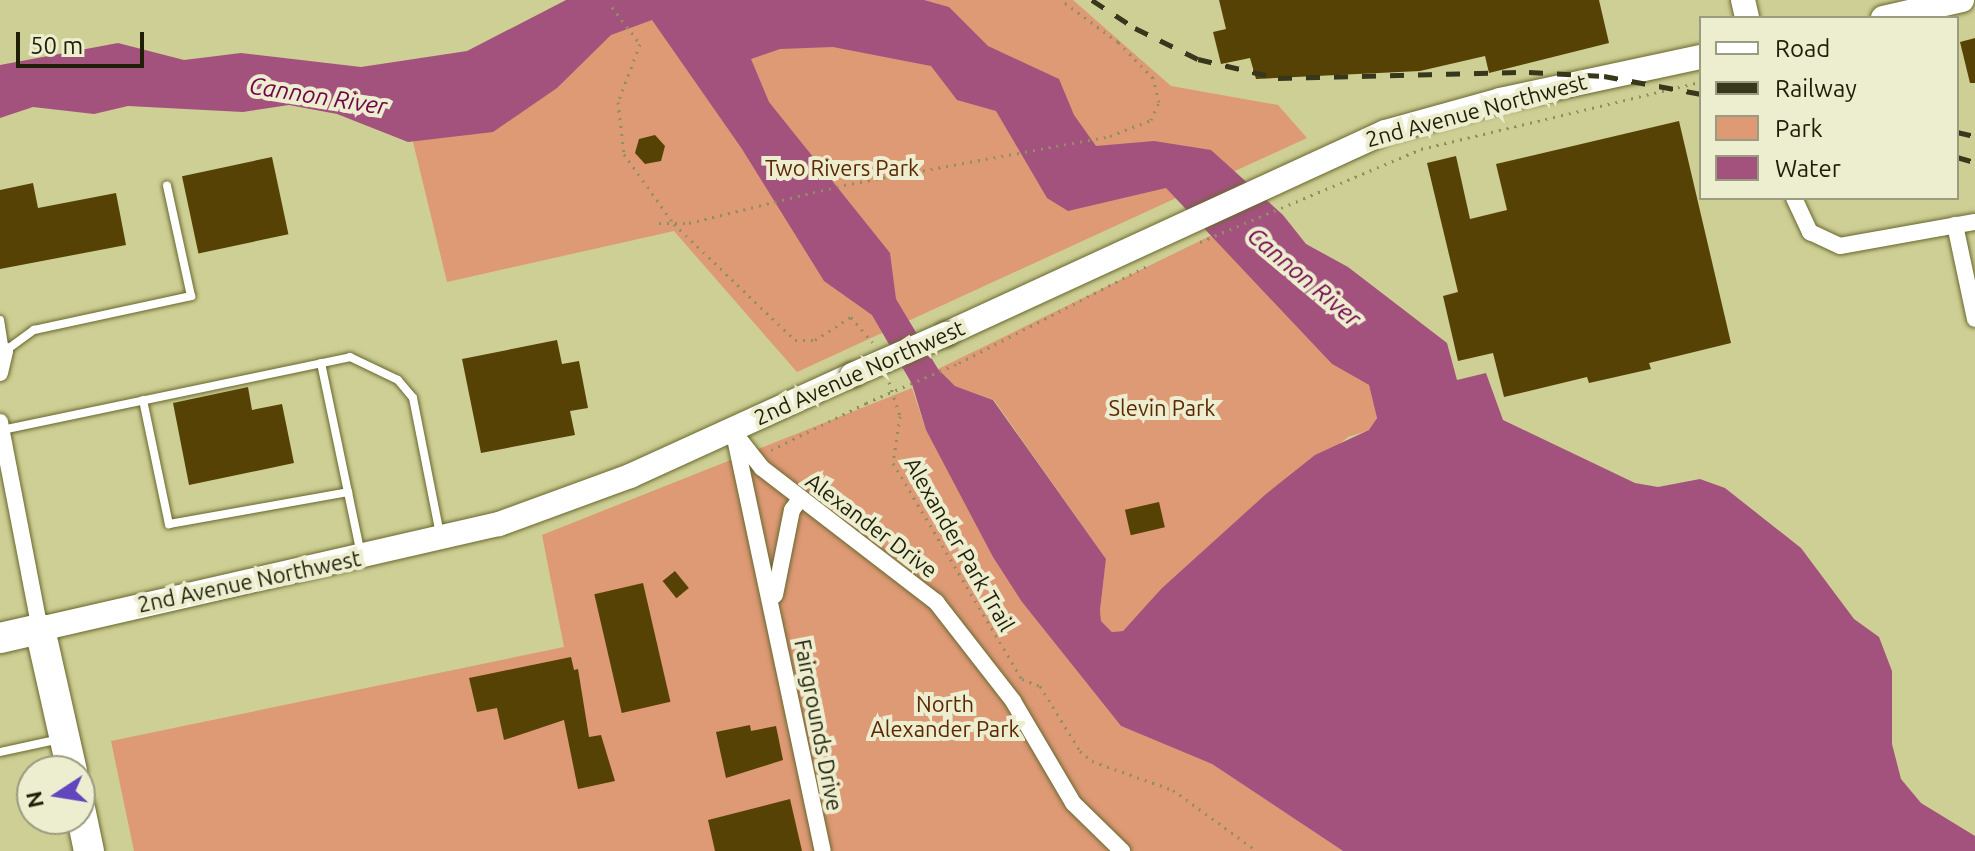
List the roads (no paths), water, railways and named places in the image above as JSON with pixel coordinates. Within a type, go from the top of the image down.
[{"type":"highway","name":"2nd Avenue Northwest","points":[[0,638],[40,629]]},
{"type":"highway","points":[[40,629],[68,755]]},
{"type":"street","points":[[1892,16],[1962,0]]},
{"type":"street","name":"2nd Avenue Northwest","points":[[40,629],[441,539],[529,515],[732,430],[946,334],[1302,167],[1420,120],[1699,57]]},
{"type":"street","points":[[1795,200],[1810,232],[1824,241],[1857,246],[1975,222]]},
{"type":"street","points":[[1955,225],[1975,319]]},
{"type":"street","points":[[0,373],[5,351]]},
{"type":"street","name":"Alexander Drive","points":[[732,430],[762,468],[936,602],[1013,701],[1073,803],[1122,851]]},
{"type":"street","name":"Fairgrounds Drive","points":[[732,430],[773,608],[823,851]]},
{"type":"street","points":[[2,435],[40,629]]},
{"type":"street","name":"Fairgrounds Drive","points":[[773,608],[792,510],[800,499]]},
{"type":"lane","points":[[0,320],[5,351],[34,330],[191,296],[167,186]]},
{"type":"lane","points":[[2,435],[143,400],[350,357],[398,380],[413,398],[441,539]]},
{"type":"lane","points":[[321,363],[362,556]]},
{"type":"lane","points":[[143,400],[169,524],[348,492]]},
{"type":"lane","points":[[0,752],[64,737]]},
{"type":"water","name":"Cannon River","points":[[566,0],[924,0],[949,7],[988,46],[1059,79],[1074,115],[1096,146],[1154,141],[1211,150],[1283,215],[1306,244],[1348,267],[1447,343],[1457,380],[1486,373],[1503,420],[1635,483],[1658,487],[1700,479],[1725,488],[1801,548],[1854,619],[1879,637],[1892,671],[1892,744],[1901,779],[1921,803],[1975,836],[1975,851],[1343,851],[1212,764],[1121,726],[1022,602],[993,557],[926,430],[912,384],[872,315],[824,281],[742,149],[652,20],[611,35],[557,88],[493,132],[408,142],[337,114],[289,105],[243,112],[128,106],[94,114],[33,107],[0,118],[0,65],[118,43],[184,60],[241,53],[361,67],[467,51]],"holes":[[[833,47],[931,66],[957,100],[996,111],[1047,198],[1068,211],[1166,188],[1332,364],[1369,385],[1377,418],[1369,430],[1315,455],[1266,494],[1161,589],[1123,631],[1112,632],[1101,621],[1106,559],[993,400],[955,386],[938,369],[896,299],[890,253],[769,102],[751,59],[780,49]]]},
{"type":"railway","points":[[1092,0],[1135,28],[1198,59],[1278,78],[1529,72],[1604,76],[1699,94]]},
{"type":"railway","points":[[1959,132],[1975,136]]},
{"type":"railway","points":[[1959,158],[1975,162]]},
{"type":"park label","name":"Two Rivers Park","points":[[842,168]]},
{"type":"park label","name":"Slevin Park","points":[[1162,408]]},
{"type":"park label","name":"North Alexander Park","points":[[945,716]]}]
